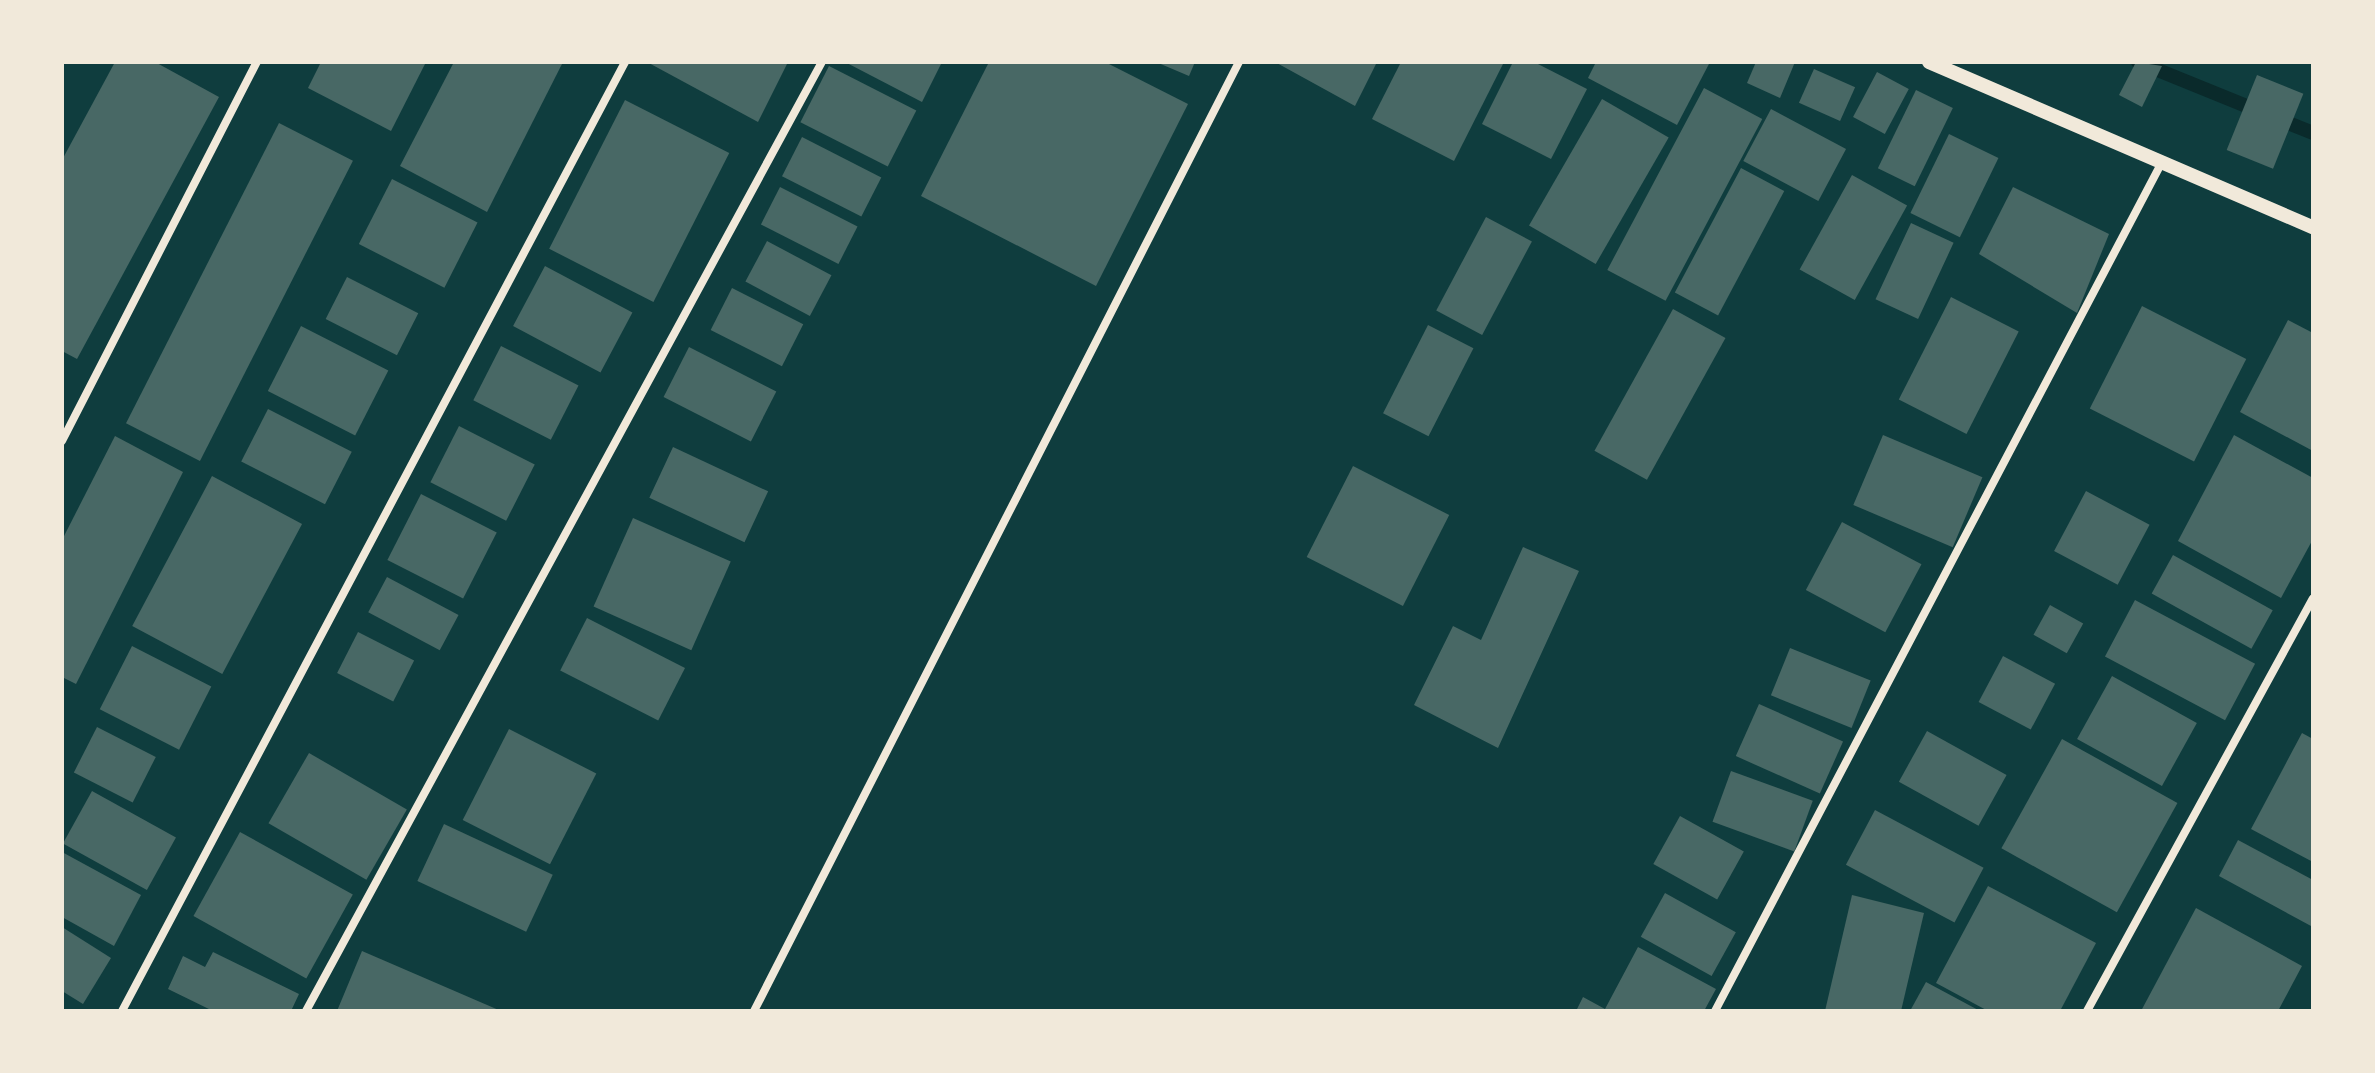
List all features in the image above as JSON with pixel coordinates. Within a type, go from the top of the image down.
[{"type":"street","points":[[62,441],[257,62]]},
{"type":"street","points":[[122,1011],[625,62]]},
{"type":"street","points":[[306,1011],[822,62]]},
{"type":"street","points":[[754,1011],[1239,62]]},
{"type":"street","points":[[1929,62],[2313,227]]},
{"type":"street","points":[[1715,1011],[2161,164]]},
{"type":"street","points":[[2087,1011],[2313,599]]},
{"type":"building","points":[[115,62],[155,62],[219,97],[77,359],[62,351],[62,160]]},
{"type":"building","points":[[321,62],[426,62],[391,131],[308,88]]},
{"type":"building","points":[[454,62],[563,62],[487,212],[400,166]]},
{"type":"building","points":[[647,62],[788,62],[758,122]]},
{"type":"building","points":[[845,62],[942,62],[922,102]]},
{"type":"building","points":[[989,62],[1105,62],[1188,104],[1096,286],[921,196]]},
{"type":"building","points":[[1156,62],[1195,62],[1189,76]]},
{"type":"building","points":[[1275,62],[1377,62],[1355,106]]},
{"type":"building","points":[[1401,62],[1504,62],[1454,161],[1372,119]]},
{"type":"building","points":[[1513,62],[1534,62],[1587,89],[1551,159],[1482,124]]},
{"type":"building","points":[[1596,62],[1710,62],[1677,125],[1588,78]]},
{"type":"building","points":[[1756,62],[1795,62],[1780,98],[1747,83]]},
{"type":"building","points":[[2136,62],[2162,66],[2142,107],[2119,95]]},
{"type":"building","points":[[829,66],[916,110],[888,167],[800,122]]},
{"type":"building","points":[[1814,69],[1855,87],[1840,121],[1799,103]]},
{"type":"building","points":[[1877,72],[1909,89],[1885,134],[1853,117]]},
{"type":"building","points":[[2257,75],[2303,94],[2273,169],[2227,150]]},
{"type":"building","points":[[1704,88],[1762,119],[1666,301],[1607,270]]},
{"type":"building","points":[[1916,90],[1953,108],[1915,186],[1878,168]]},
{"type":"building","points":[[1602,99],[1669,138],[1596,264],[1529,225]]},
{"type":"building","points":[[625,100],[729,153],[653,302],[549,249]]},
{"type":"building","points":[[1771,109],[1846,149],[1818,201],[1743,161]]},
{"type":"building","points":[[279,123],[353,161],[200,461],[126,423]]},
{"type":"building","points":[[1949,134],[1998,158],[1960,237],[1910,213]]},
{"type":"building","points":[[802,137],[881,177],[861,217],[782,176]]},
{"type":"building","points":[[1741,168],[1784,191],[1718,315],[1675,292]]},
{"type":"building","points":[[1852,175],[1907,206],[1855,300],[1800,269]]},
{"type":"building","points":[[392,179],[478,223],[444,288],[359,244]]},
{"type":"building","points":[[780,187],[858,226],[838,264],[761,224]]},
{"type":"building","points":[[2013,187],[2109,234],[2077,313],[1979,254]]},
{"type":"building","points":[[1486,217],[1532,241],[1482,335],[1436,311]]},
{"type":"building","points":[[1911,223],[1954,243],[1918,319],[1876,299]]},
{"type":"building","points":[[767,241],[831,275],[810,316],[745,282]]},
{"type":"building","points":[[545,266],[632,312],[600,373],[513,326]]},
{"type":"building","points":[[347,277],[418,313],[397,355],[326,319]]},
{"type":"building","points":[[732,288],[803,324],[782,366],[711,330]]},
{"type":"building","points":[[1951,297],[2019,332],[1967,434],[1899,399]]},
{"type":"building","points":[[2142,306],[2246,359],[2194,462],[2090,408]]},
{"type":"building","points":[[1673,309],[1725,338],[1647,480],[1594,451]]},
{"type":"building","points":[[2288,320],[2313,333],[2313,451],[2240,412]]},
{"type":"building","points":[[1428,325],[1473,348],[1428,436],[1383,413]]},
{"type":"building","points":[[301,326],[388,370],[355,436],[268,391]]},
{"type":"building","points":[[501,346],[579,385],[551,440],[473,400]]},
{"type":"building","points":[[689,347],[776,391],[751,441],[664,397]]},
{"type":"building","points":[[268,409],[352,452],[325,504],[241,462]]},
{"type":"building","points":[[459,426],[535,465],[506,521],[430,482]]},
{"type":"building","points":[[1883,435],[1982,477],[1953,547],[1853,505]]},
{"type":"building","points":[[2234,435],[2313,478],[2313,539],[2281,598],[2178,541]]},
{"type":"building","points":[[115,436],[183,472],[76,684],[62,677],[62,540]]},
{"type":"building","points":[[673,447],[768,491],[744,542],[649,498]]},
{"type":"building","points":[[1353,466],[1449,515],[1403,606],[1307,557]]},
{"type":"building","points":[[212,476],[302,524],[222,674],[132,626]]},
{"type":"building","points":[[2086,491],[2150,525],[2118,585],[2054,551]]},
{"type":"building","points":[[421,494],[497,533],[463,599],[387,560]]},
{"type":"building","points":[[633,518],[731,562],[691,650],[594,607]]},
{"type":"building","points":[[1842,522],[1921,564],[1885,632],[1806,590]]},
{"type":"building","points":[[1523,547],[1579,571],[1498,748],[1414,705],[1453,626],[1481,640]]},
{"type":"building","points":[[2173,555],[2273,610],[2251,649],[2152,593]]},
{"type":"building","points":[[387,577],[459,615],[440,650],[368,612]]},
{"type":"building","points":[[2135,600],[2255,664],[2225,720],[2105,657]]},
{"type":"building","points":[[2050,605],[2083,623],[2067,653],[2034,635]]},
{"type":"building","points":[[587,618],[685,668],[658,721],[560,671]]},
{"type":"building","points":[[358,632],[414,661],[393,702],[337,673]]},
{"type":"building","points":[[132,646],[211,686],[179,750],[100,709]]},
{"type":"building","points":[[1790,648],[1871,681],[1852,728],[1771,695]]},
{"type":"building","points":[[2003,656],[2055,684],[2031,730],[1979,702]]},
{"type":"building","points":[[2112,676],[2197,723],[2162,786],[2077,739]]},
{"type":"building","points":[[1759,704],[1843,741],[1820,793],[1736,756]]},
{"type":"building","points":[[97,727],[156,757],[133,802],[74,772]]},
{"type":"building","points":[[509,729],[596,773],[550,864],[463,820]]},
{"type":"building","points":[[1927,731],[2007,775],[1978,826],[1899,782]]},
{"type":"building","points":[[2302,733],[2313,739],[2313,862],[2251,829]]},
{"type":"building","points":[[2062,739],[2177,803],[2117,912],[2001,848]]},
{"type":"building","points":[[309,753],[407,810],[366,880],[268,823]]},
{"type":"building","points":[[1731,771],[1813,801],[1794,851],[1713,822]]},
{"type":"building","points":[[92,791],[176,838],[147,890],[63,843]]},
{"type":"building","points":[[1875,810],[1984,868],[1954,922],[1846,865]]},
{"type":"building","points":[[1680,816],[1744,851],[1717,899],[1653,864]]},
{"type":"building","points":[[444,824],[553,875],[526,932],[417,881]]},
{"type":"building","points":[[240,832],[353,895],[306,979],[193,916]]},
{"type":"building","points":[[2238,840],[2313,880],[2311,926],[2219,876]]},
{"type":"building","points":[[62,852],[141,895],[114,946],[62,917]]},
{"type":"building","points":[[1988,886],[2096,943],[2060,1011],[1988,1011],[1936,983]]},
{"type":"building","points":[[1665,893],[1736,932],[1712,976],[1641,937]]},
{"type":"building","points":[[1852,895],[1924,913],[1901,1011],[1825,1011]]},
{"type":"building","points":[[2196,908],[2302,966],[2278,1011],[2141,1011]]},
{"type":"building","points":[[62,927],[111,958],[83,1004],[62,991]]},
{"type":"building","points":[[1638,947],[1716,989],[1704,1011],[1576,1011],[1583,997],[1605,1009]]},
{"type":"building","points":[[362,951],[501,1011],[337,1011]]},
{"type":"building","points":[[213,952],[299,994],[291,1011],[213,1011],[168,989],[183,956],[205,967]]},
{"type":"building","points":[[1926,982],[1980,1011],[1910,1011]]},
{"type":"waterway","points":[[2138,62],[2313,133]]}]
